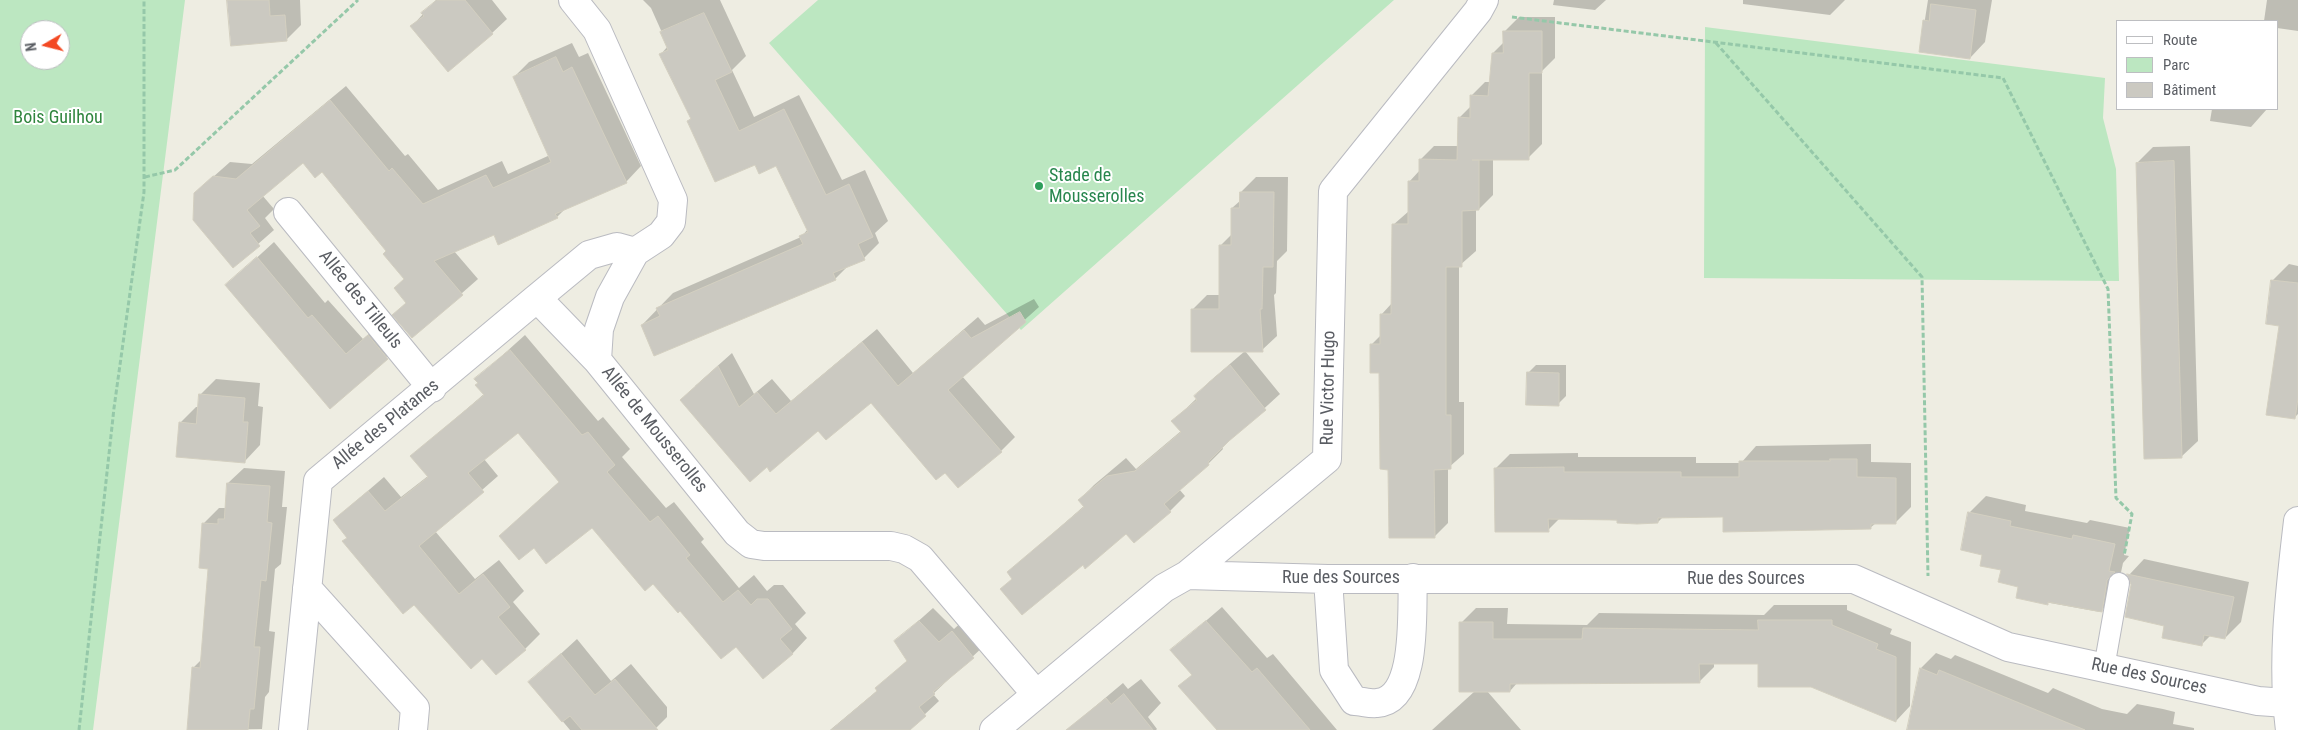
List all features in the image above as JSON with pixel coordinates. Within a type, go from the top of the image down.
[{"type":"street","name":"Allée de Mousserolles","points":[[572,0],[597,30],[673,200],[672,222],[661,235],[635,252],[610,297],[599,330],[597,360],[737,533],[751,544],[764,546],[891,546],[904,549],[920,558],[1036,694]]},
{"type":"street","name":"Rue Victor Hugo","points":[[994,730],[1164,588],[1187,575],[1327,459],[1333,192],[1481,5]]},
{"type":"street","name":"Allée des Tilleuls","points":[[288,212],[432,388]]},
{"type":"street","name":"Allée des Platanes","points":[[293,730],[318,481],[432,388],[589,255],[616,247],[635,252]]},
{"type":"street","points":[[537,298],[597,360]]},
{"type":"street","points":[[2290,730],[2285,677],[2291,583],[2298,521]]},
{"type":"street","name":"Rue des Sources","points":[[1187,575],[1328,579],[1854,579],[2008,647],[2258,701],[2286,703]]},
{"type":"street","points":[[1328,579],[1334,670],[1354,701],[1378,703],[1399,692],[1409,666],[1413,578]]},
{"type":"street","points":[[307,588],[415,708],[413,730]]},
{"type":"lane","points":[[2104,668],[2119,583]]},
{"type":"path","points":[[79,730],[114,408],[144,192],[144,0]]},
{"type":"path","points":[[145,176],[175,170],[358,0]]},
{"type":"path","points":[[1481,5],[1715,42],[2003,78],[2108,289],[2116,498],[2132,514],[2119,583]]},
{"type":"path","points":[[1715,42],[1922,277],[1929,612]]},
{"type":"green space","name":"Bois Guilhou","points":[[0,0],[185,0],[93,730],[0,730]]},
{"type":"green space","name":"Stade de Mousserolles","points":[[818,0],[1394,0],[1021,330],[769,43]]},
{"type":"green space","points":[[1705,27],[2105,78],[2103,118],[2116,169],[2119,281],[1704,278]]},
{"type":"building","points":[[227,0],[269,0],[270,16],[285,15],[287,41],[231,46]]},
{"type":"building","points":[[437,0],[465,0],[493,34],[448,72],[410,26],[424,16],[421,13]]},
{"type":"building","points":[[1931,4],[1976,10],[1970,59],[1919,52],[1923,20],[1929,21]]},
{"type":"building","points":[[704,13],[732,72],[715,80],[739,131],[784,109],[826,195],[849,184],[873,237],[858,244],[865,260],[833,273],[836,280],[654,356],[641,325],[660,316],[656,308],[803,244],[799,236],[808,232],[776,166],[759,174],[755,165],[715,182],[687,121],[691,119],[659,54],[668,50],[660,32]]},
{"type":"building","points":[[1503,31],[1542,31],[1542,73],[1529,73],[1529,160],[1479,160],[1479,210],[1462,211],[1462,267],[1446,267],[1446,415],[1451,415],[1451,469],[1434,470],[1435,538],[1389,538],[1388,470],[1380,469],[1379,373],[1370,373],[1370,344],[1380,344],[1380,314],[1391,314],[1392,224],[1408,224],[1408,181],[1419,181],[1419,159],[1457,160],[1458,117],[1470,118],[1470,95],[1488,96],[1492,53],[1503,53]]},
{"type":"building","points":[[556,57],[563,72],[572,67],[627,183],[555,214],[558,218],[498,245],[494,235],[434,261],[463,295],[412,338],[392,315],[406,303],[394,288],[404,279],[383,254],[386,251],[322,172],[315,178],[303,163],[247,210],[260,226],[250,233],[260,246],[233,268],[193,220],[194,193],[213,176],[236,179],[330,100],[389,171],[392,168],[423,204],[486,175],[493,188],[551,162],[513,77]]},
{"type":"building","points":[[2174,161],[2182,458],[2144,459],[2136,163]]},
{"type":"building","points":[[1240,192],[1274,192],[1273,267],[1263,267],[1262,309],[1260,309],[1263,352],[1191,352],[1191,309],[1219,309],[1219,245],[1231,245],[1231,208],[1239,208]]},
{"type":"building","points":[[257,257],[308,318],[312,315],[346,354],[368,335],[388,359],[330,409],[225,285]]},
{"type":"building","points":[[2271,280],[2298,283],[2298,398],[2295,419],[2266,415],[2279,326],[2266,324]]},
{"type":"building","points":[[1020,312],[1026,322],[948,390],[1002,452],[958,488],[945,473],[936,480],[871,403],[826,440],[818,431],[770,472],[767,467],[750,482],[680,400],[718,366],[739,407],[757,392],[776,414],[862,342],[898,386],[964,330],[971,338]]},
{"type":"building","points":[[510,350],[582,435],[588,432],[615,465],[607,472],[650,522],[658,516],[690,555],[686,558],[723,602],[738,590],[751,605],[757,599],[768,599],[792,629],[780,639],[793,654],[763,679],[736,647],[721,659],[680,611],[678,613],[653,584],[645,591],[592,528],[546,564],[534,548],[519,560],[499,536],[559,482],[518,433],[468,473],[484,492],[419,546],[459,594],[483,574],[510,607],[498,617],[526,650],[496,675],[482,659],[471,669],[414,605],[403,614],[342,541],[347,538],[333,520],[368,491],[385,511],[428,477],[410,456],[484,395],[475,385],[478,383],[474,379]]},
{"type":"building","points":[[1230,365],[1266,410],[1229,441],[1208,462],[1209,465],[1164,504],[1171,512],[1134,543],[1126,534],[1085,569],[1083,565],[1022,615],[1000,589],[1012,579],[1007,572],[1084,507],[1078,500],[1107,476],[1135,471],[1181,432],[1171,421],[1197,400],[1194,396]]},
{"type":"building","points":[[1527,372],[1559,373],[1559,406],[1526,405]]},
{"type":"building","points":[[199,394],[245,398],[243,422],[248,422],[245,463],[176,457],[179,422],[196,424]]},
{"type":"building","points":[[1830,459],[1857,459],[1857,477],[1896,478],[1896,524],[1871,524],[1871,529],[1723,532],[1723,517],[1658,518],[1658,523],[1637,524],[1617,523],[1617,520],[1548,519],[1549,532],[1495,532],[1494,468],[1564,467],[1564,472],[1681,472],[1681,477],[1739,477],[1739,461],[1830,461]]},
{"type":"building","points":[[227,483],[270,486],[267,522],[272,523],[266,581],[261,580],[254,647],[260,647],[254,709],[250,709],[248,730],[187,730],[192,667],[200,668],[208,569],[199,568],[202,523],[218,524],[218,519],[224,519]]},
{"type":"building","points":[[1968,512],[2011,521],[2010,526],[2072,539],[2073,535],[2115,544],[2109,571],[2115,572],[2107,580],[2102,612],[2048,602],[2048,605],[2016,598],[2018,587],[1998,582],[2001,570],[1980,566],[1982,555],[1961,550]]},
{"type":"building","points":[[2127,574],[2234,597],[2225,639],[2204,635],[2202,646],[2162,638],[2164,626],[2125,617],[2131,585]]},
{"type":"building","points":[[1758,620],[1832,620],[1832,625],[1878,644],[1876,649],[1896,657],[1896,722],[1811,687],[1758,687],[1758,664],[1699,664],[1700,683],[1510,684],[1510,692],[1459,692],[1459,622],[1493,622],[1493,639],[1582,639],[1583,628],[1758,630]]},
{"type":"building","points":[[919,621],[939,642],[952,631],[974,658],[933,692],[935,694],[919,707],[926,716],[910,730],[831,730],[877,691],[875,688],[907,661],[894,641]]},
{"type":"building","points":[[1206,621],[1252,672],[1257,668],[1310,730],[1217,730],[1178,686],[1192,675],[1170,650]]},
{"type":"building","points":[[561,654],[595,695],[615,679],[658,730],[582,730],[570,716],[562,722],[528,682]]},
{"type":"building","points":[[1920,668],[1937,675],[1939,670],[2085,730],[1907,730]]},
{"type":"building","points":[[1124,694],[1153,730],[1066,730],[1106,698],[1111,704]]},
{"type":"place","name":"Stade de Mousserolles","points":[[1039,186]]}]
